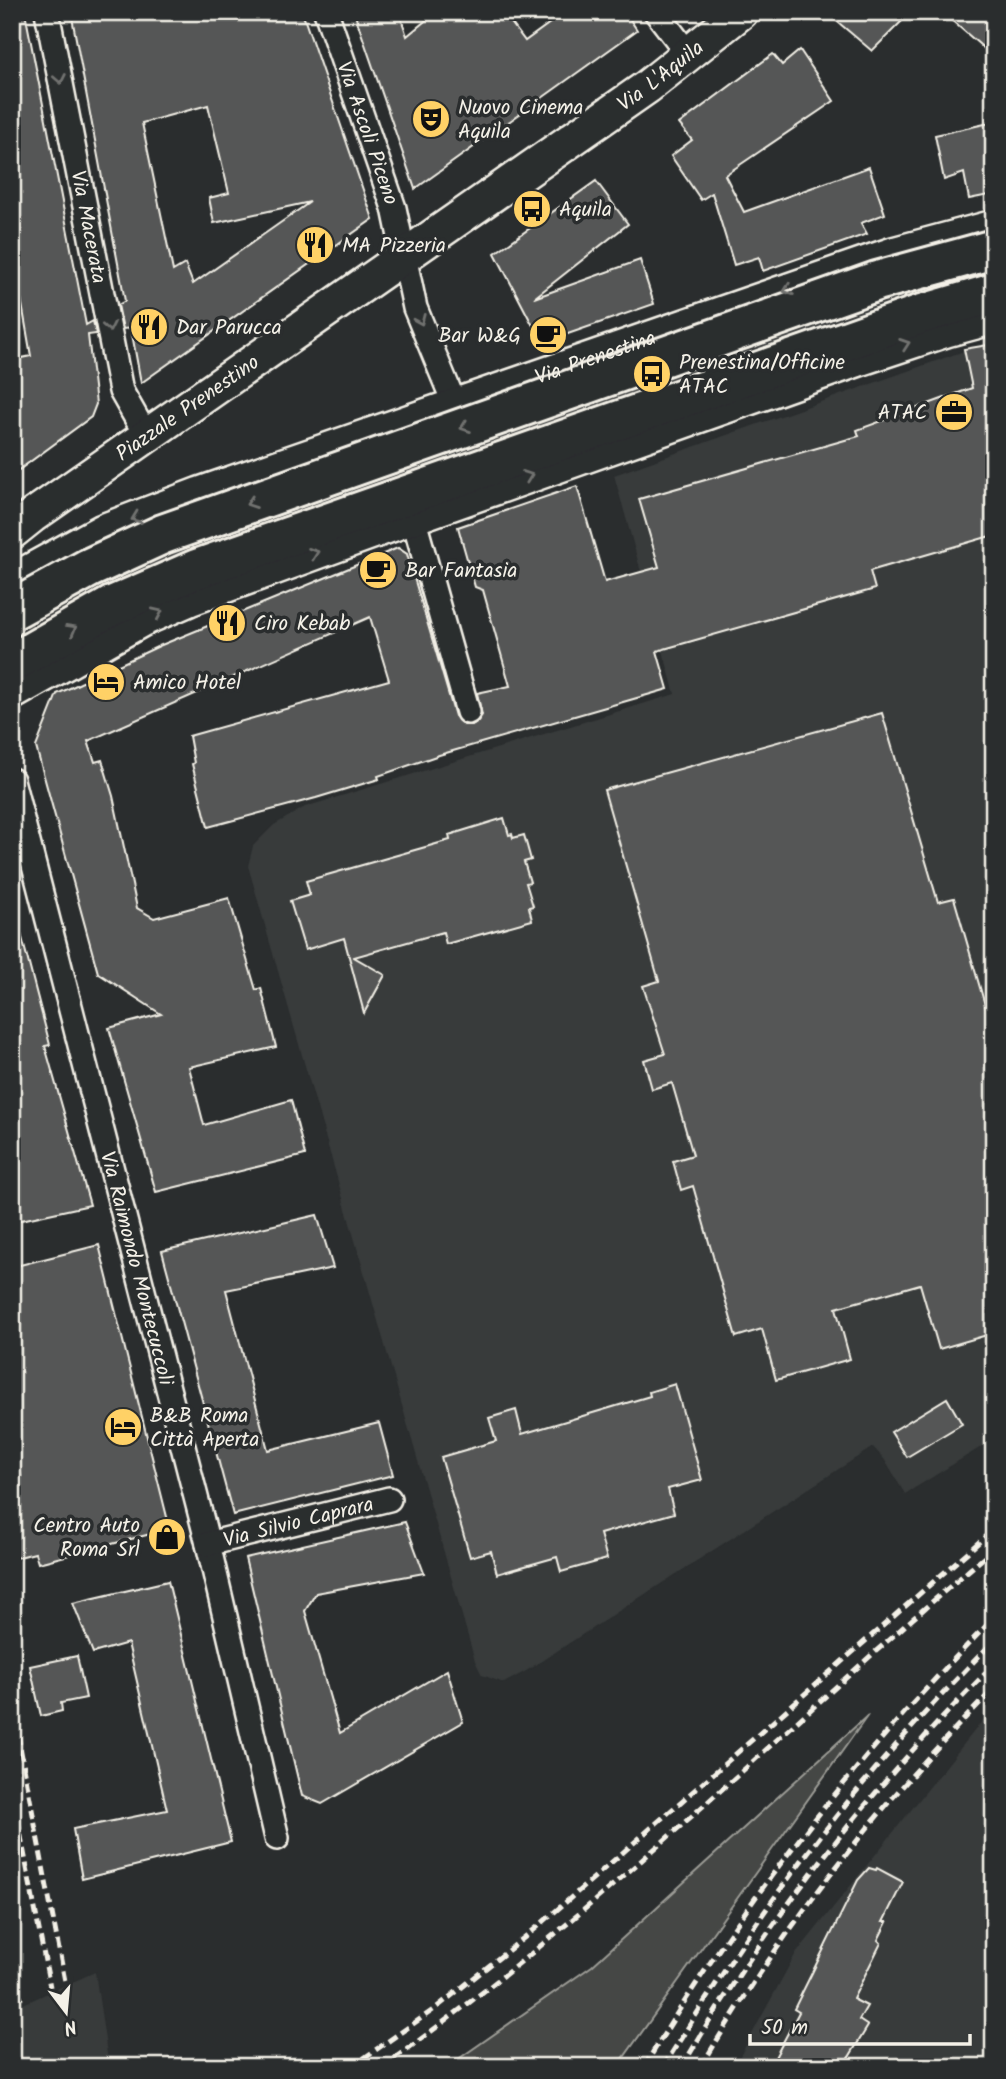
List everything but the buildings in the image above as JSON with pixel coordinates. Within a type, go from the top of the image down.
[{"type":"highway","points":[[15,589],[89,568],[163,534],[877,281],[994,249]]},
{"type":"highway","points":[[12,663],[112,606],[197,569],[919,316],[994,293]]},
{"type":"main road","name":"Via L'Aquila","points":[[404,254],[689,55],[741,12]]},
{"type":"main road","name":"Via Prenestina","points":[[15,589],[103,531],[200,494],[893,254],[994,227]]},
{"type":"main road","name":"Piazzale Prenestino","points":[[22,524],[404,254]]},
{"type":"main road","points":[[12,693],[144,619],[250,576],[862,358],[994,317]]},
{"type":"main road","points":[[12,615],[22,524]]},
{"type":"street","name":"Via Macerata","points":[[47,12],[121,391],[138,421],[150,435]]},
{"type":"street","name":"Via Ascoli Piceno","points":[[326,12],[394,208],[404,254]]},
{"type":"street","points":[[656,12],[689,55]]},
{"type":"street","points":[[404,254],[415,308],[455,405]]},
{"type":"street","points":[[413,517],[468,712]]},
{"type":"street","name":"Via Raimondo Montecuccoli","points":[[12,780],[208,1544],[277,1838]]},
{"type":"street","name":"Via Silvio Caprara","points":[[208,1544],[389,1499]]},
{"type":"shaded area","points":[[994,344],[994,1439],[905,1494],[884,1459],[873,1447],[526,1671],[504,1683],[482,1675],[475,1661],[248,866],[253,846],[274,825],[305,807],[675,694],[614,475],[964,351]]},
{"type":"shaded area","points":[[994,1710],[994,2067],[734,2067],[795,1955],[983,1720]]},
{"type":"shaded area","points":[[868,1715],[617,2067],[447,2067],[592,1966]]},
{"type":"shaded area","points":[[95,1972],[109,2067],[12,2067],[12,2009]]},
{"type":"tram line","points":[[12,630],[90,583],[161,549],[932,277],[994,261]]},
{"type":"railway","points":[[351,2067],[436,2008],[535,1929],[994,1529]]},
{"type":"railway","points":[[382,2067],[463,2008],[618,1881],[994,1549]]},
{"type":"railway","points":[[644,2067],[721,1947],[805,1832],[896,1722],[994,1618]]},
{"type":"railway","points":[[663,2067],[741,1946],[814,1844],[888,1754],[994,1641]]},
{"type":"railway","points":[[682,2067],[750,1959],[824,1856],[906,1757],[994,1665]]},
{"type":"railway","points":[[701,2067],[765,1966],[835,1869],[912,1776],[994,1689]]},
{"type":"railway","points":[[12,1705],[65,1981]]},
{"type":"railway","points":[[12,1790],[50,1987]]},
{"type":"railway","points":[[12,1952],[21,2000]]},
{"type":"place","name":"Nuovo Cinema Aquila","points":[[431,119]]},
{"type":"place","name":"Aquila","points":[[532,209]]},
{"type":"place","name":"MA Pizzeria","points":[[315,245]]},
{"type":"place","name":"Dar Parucca","points":[[149,327]]},
{"type":"place","name":"Bar W&G","points":[[548,335]]},
{"type":"place","name":"Prenestina/Officine ATAC","points":[[652,374]]},
{"type":"place","name":"ATAC","points":[[954,412]]},
{"type":"place","name":"Bar Fantasia","points":[[378,570]]},
{"type":"place","name":"Ciro Kebab","points":[[227,623]]},
{"type":"place","name":"Amico Hotel","points":[[106,682]]},
{"type":"place","name":"B&B Roma Città Aperta","points":[[123,1427]]},
{"type":"place","name":"Centro Auto Roma Srl","points":[[167,1537]]}]
